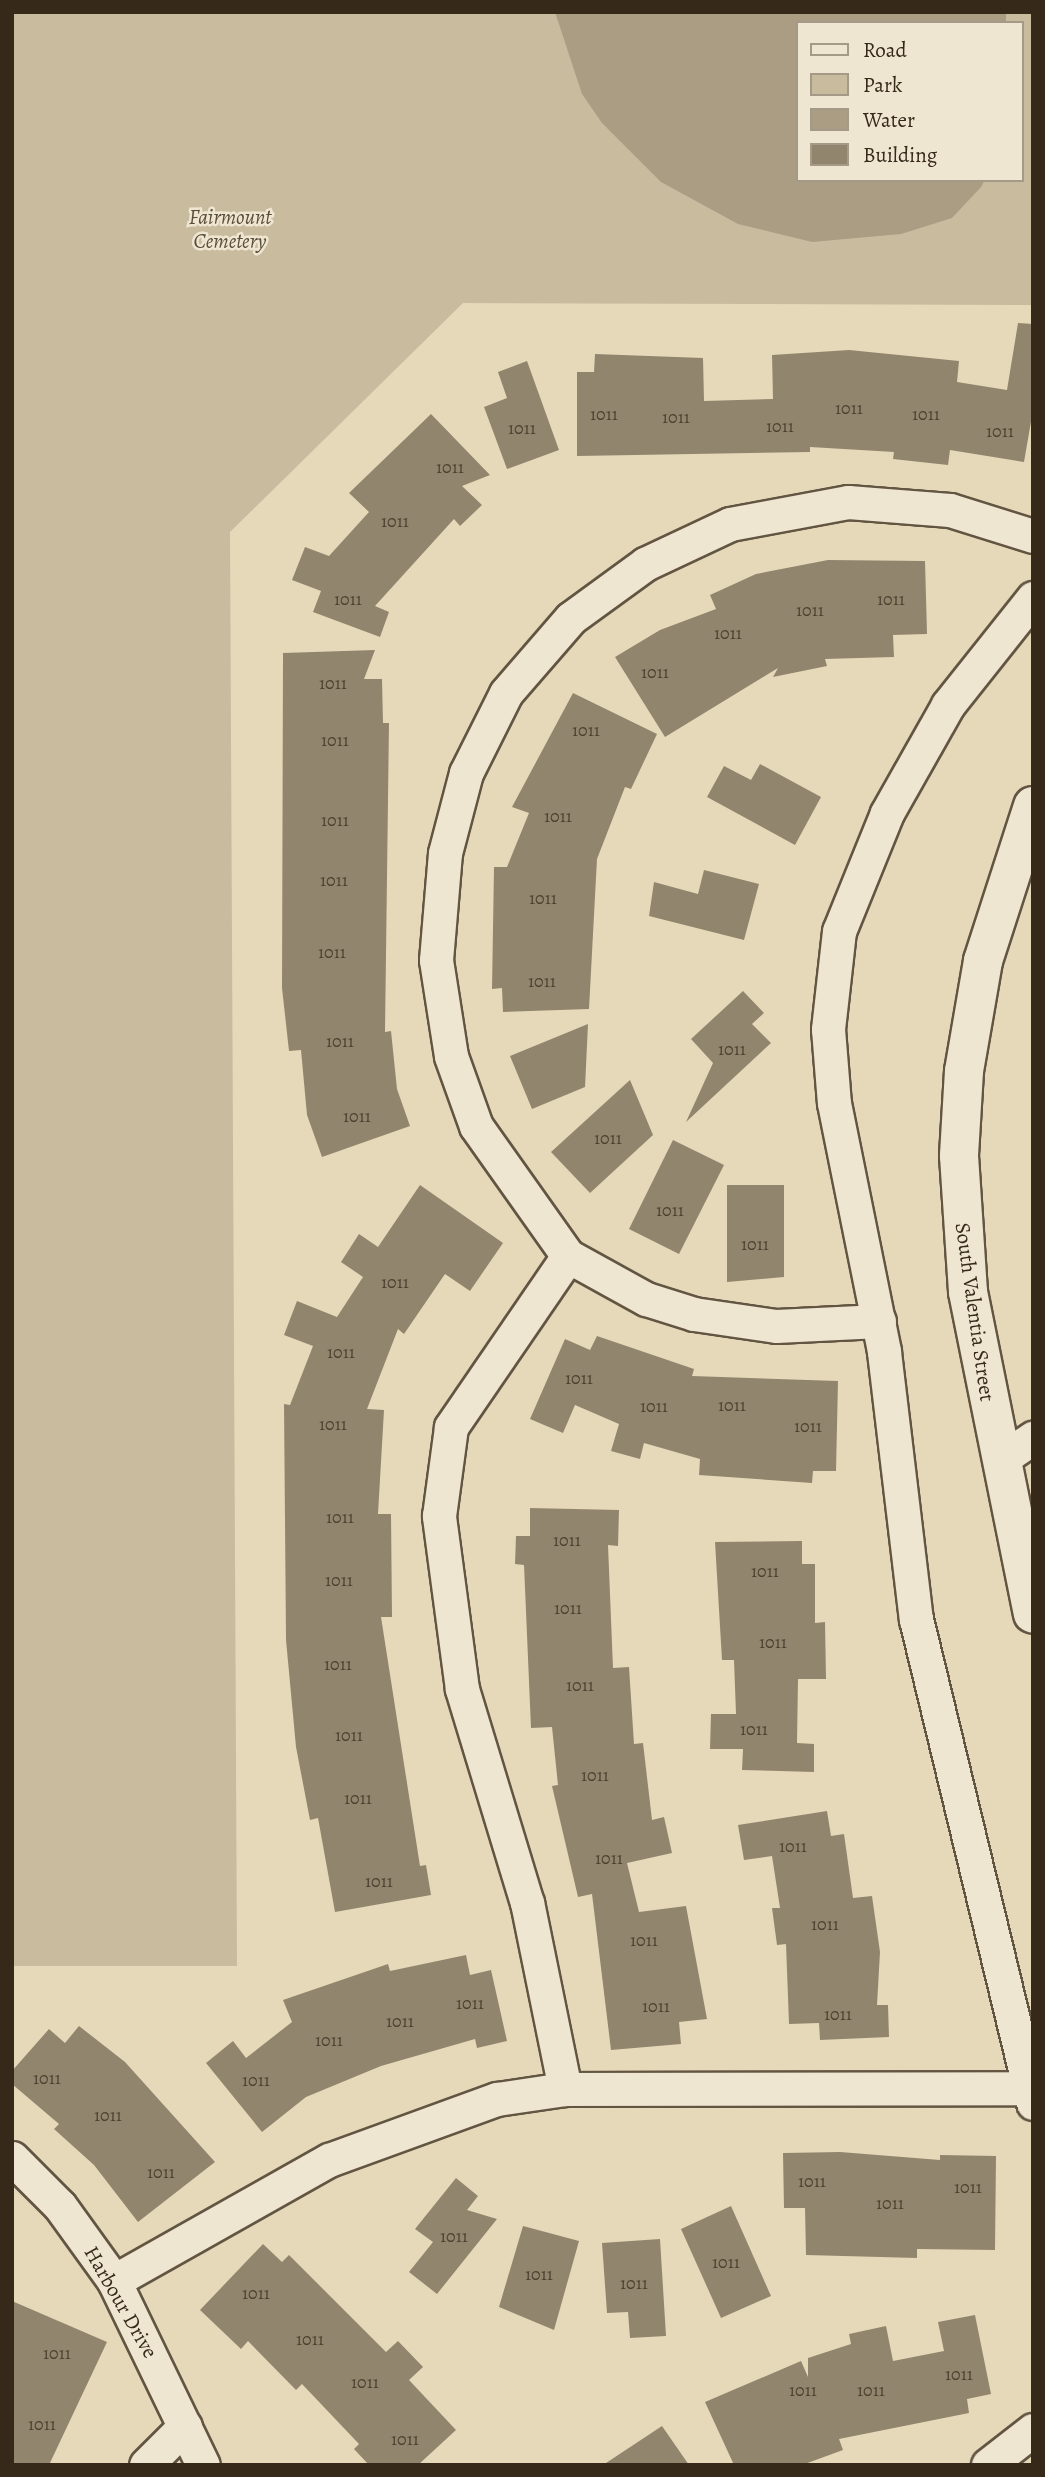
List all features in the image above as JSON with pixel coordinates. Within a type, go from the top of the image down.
[{"type":"street","points":[[879,1321],[776,1326],[694,1314],[646,1299],[568,1256],[477,1126],[448,1044],[436,971],[439,896],[453,817],[470,763],[506,693],[571,618],[618,580],[730,524],[810,506],[880,502],[950,510],[1033,536]]},
{"type":"street","points":[[114,2281],[269,2190],[366,2143],[496,2099],[565,2089],[1030,2096],[916,1619],[879,1321],[830,1077],[829,1006],[839,931],[902,781],[948,705],[1033,597]]},
{"type":"street","name":"South Valentia Street","points":[[1033,806],[988,942],[960,1112],[963,1252],[1016,1462],[1033,1613]]},
{"type":"street","points":[[565,2089],[527,1903],[460,1679],[439,1516],[451,1427],[568,1256]]},
{"type":"street","points":[[1016,1462],[1033,1438]]},
{"type":"street","name":"Harbour Drive","points":[[12,2158],[60,2206],[114,2281],[203,2465]]},
{"type":"street","points":[[146,2465],[185,2426]]},
{"type":"street","points":[[988,2465],[1033,2430]]},
{"type":"green space","name":"Fairmount Cemetery","points":[[12,12],[1033,12],[1033,305],[463,303],[230,532],[237,1966],[12,1966]]},
{"type":"water","points":[[555,12],[1006,12],[1006,21],[796,21],[796,182],[983,182],[952,218],[901,234],[812,242],[738,224],[661,182],[602,123],[582,94]]},
{"type":"building","points":[[1018,323],[1033,324],[1033,410],[1024,462],[950,450],[948,465],[893,459],[894,452],[810,447],[810,452],[577,456],[577,372],[594,372],[595,354],[703,358],[704,401],[773,399],[772,355],[849,350],[959,361],[957,382],[1007,390]]},
{"type":"building","points":[[527,361],[559,450],[507,469],[484,407],[507,398],[498,372]]},
{"type":"building","points":[[431,414],[490,475],[462,486],[482,505],[460,526],[454,519],[375,606],[389,612],[380,637],[313,612],[321,591],[292,580],[305,547],[329,556],[369,512],[349,493]]},
{"type":"building","points":[[828,560],[925,561],[927,634],[893,635],[894,657],[825,659],[827,666],[773,677],[778,668],[665,737],[615,657],[660,630],[716,609],[710,595],[756,574]]},
{"type":"building","points":[[375,650],[364,679],[382,679],[383,723],[389,723],[385,1032],[391,1031],[397,1089],[410,1126],[322,1157],[307,1115],[301,1050],[289,1051],[282,988],[283,653]]},
{"type":"building","points":[[573,693],[657,734],[631,789],[625,787],[597,859],[589,1009],[503,1012],[502,988],[492,989],[494,867],[507,867],[529,813],[512,807]]},
{"type":"building","points":[[760,764],[821,797],[795,845],[707,797],[724,766],[751,780]]},
{"type":"building","points":[[704,870],[759,884],[744,940],[649,916],[654,882],[698,894]]},
{"type":"building","points":[[743,991],[764,1013],[752,1024],[771,1043],[686,1122],[713,1063],[691,1039]]},
{"type":"building","points":[[588,1024],[585,1087],[532,1109],[510,1056]]},
{"type":"building","points":[[630,1080],[653,1135],[590,1193],[551,1152]]},
{"type":"building","points":[[673,1140],[724,1165],[679,1254],[629,1229]]},
{"type":"building","points":[[420,1185],[503,1243],[470,1291],[445,1274],[404,1334],[398,1329],[367,1409],[384,1410],[378,1514],[391,1514],[392,1617],[381,1617],[420,1866],[426,1865],[431,1895],[335,1912],[318,1818],[310,1820],[296,1747],[286,1640],[284,1404],[290,1405],[313,1346],[284,1335],[297,1301],[337,1317],[363,1277],[341,1262],[359,1234],[378,1247]]},
{"type":"building","points":[[727,1185],[784,1185],[784,1277],[727,1282]]},
{"type":"building","points":[[597,1336],[694,1369],[692,1376],[838,1381],[836,1471],[813,1471],[812,1483],[699,1475],[700,1459],[644,1443],[640,1459],[611,1451],[619,1424],[575,1405],[563,1433],[530,1419],[565,1339],[590,1350]]},
{"type":"building","points":[[530,1508],[619,1510],[618,1546],[608,1545],[613,1668],[629,1667],[634,1744],[643,1743],[652,1820],[664,1817],[672,1853],[627,1863],[639,1912],[686,1906],[707,2019],[679,2022],[681,2044],[611,2050],[592,1894],[578,1897],[552,1786],[558,1785],[552,1727],[531,1728],[524,1565],[515,1564],[516,1536],[530,1536]]},
{"type":"building","points":[[802,1541],[802,1564],[815,1564],[815,1623],[825,1622],[826,1679],[798,1679],[797,1743],[814,1744],[814,1772],[742,1770],[743,1749],[710,1749],[711,1714],[736,1714],[734,1660],[722,1660],[715,1542]]},
{"type":"building","points":[[827,1811],[831,1836],[844,1834],[853,1898],[872,1896],[880,1952],[877,2005],[888,2005],[889,2037],[820,2040],[819,2023],[789,2024],[786,1944],[777,1945],[772,1908],[780,1908],[772,1856],[744,1860],[738,1825]]},
{"type":"building","points":[[466,1955],[470,1975],[491,1970],[507,2041],[477,2048],[475,2039],[381,2066],[306,2097],[262,2132],[206,2063],[233,2041],[246,2058],[292,2022],[283,2000],[388,1964],[390,1971]]},
{"type":"building","points":[[79,2026],[125,2062],[215,2162],[138,2222],[94,2165],[54,2129],[59,2124],[12,2084],[12,2071],[49,2029],[65,2043]]},
{"type":"building","points":[[840,2152],[940,2160],[940,2155],[996,2156],[995,2250],[917,2249],[917,2258],[806,2255],[805,2208],[784,2208],[783,2153]]},
{"type":"building","points":[[456,2178],[478,2196],[467,2210],[497,2219],[437,2294],[409,2272],[433,2242],[415,2229]]},
{"type":"building","points":[[731,2206],[771,2296],[721,2318],[681,2229]]},
{"type":"building","points":[[523,2226],[579,2241],[554,2330],[499,2307]]},
{"type":"building","points":[[660,2239],[666,2336],[630,2338],[628,2312],[607,2313],[602,2243]]},
{"type":"building","points":[[263,2244],[282,2262],[289,2255],[386,2352],[398,2341],[423,2367],[409,2380],[456,2430],[418,2465],[369,2465],[354,2449],[359,2444],[302,2384],[296,2390],[248,2341],[241,2349],[200,2310]]},
{"type":"building","points":[[12,2301],[107,2342],[49,2465],[12,2465]]},
{"type":"building","points":[[975,2315],[991,2394],[967,2399],[969,2413],[839,2439],[843,2450],[802,2465],[734,2465],[705,2402],[801,2361],[808,2377],[808,2358],[851,2344],[849,2334],[886,2326],[893,2361],[944,2351],[938,2322]]},
{"type":"building","points":[[662,2426],[689,2465],[603,2465]]}]
